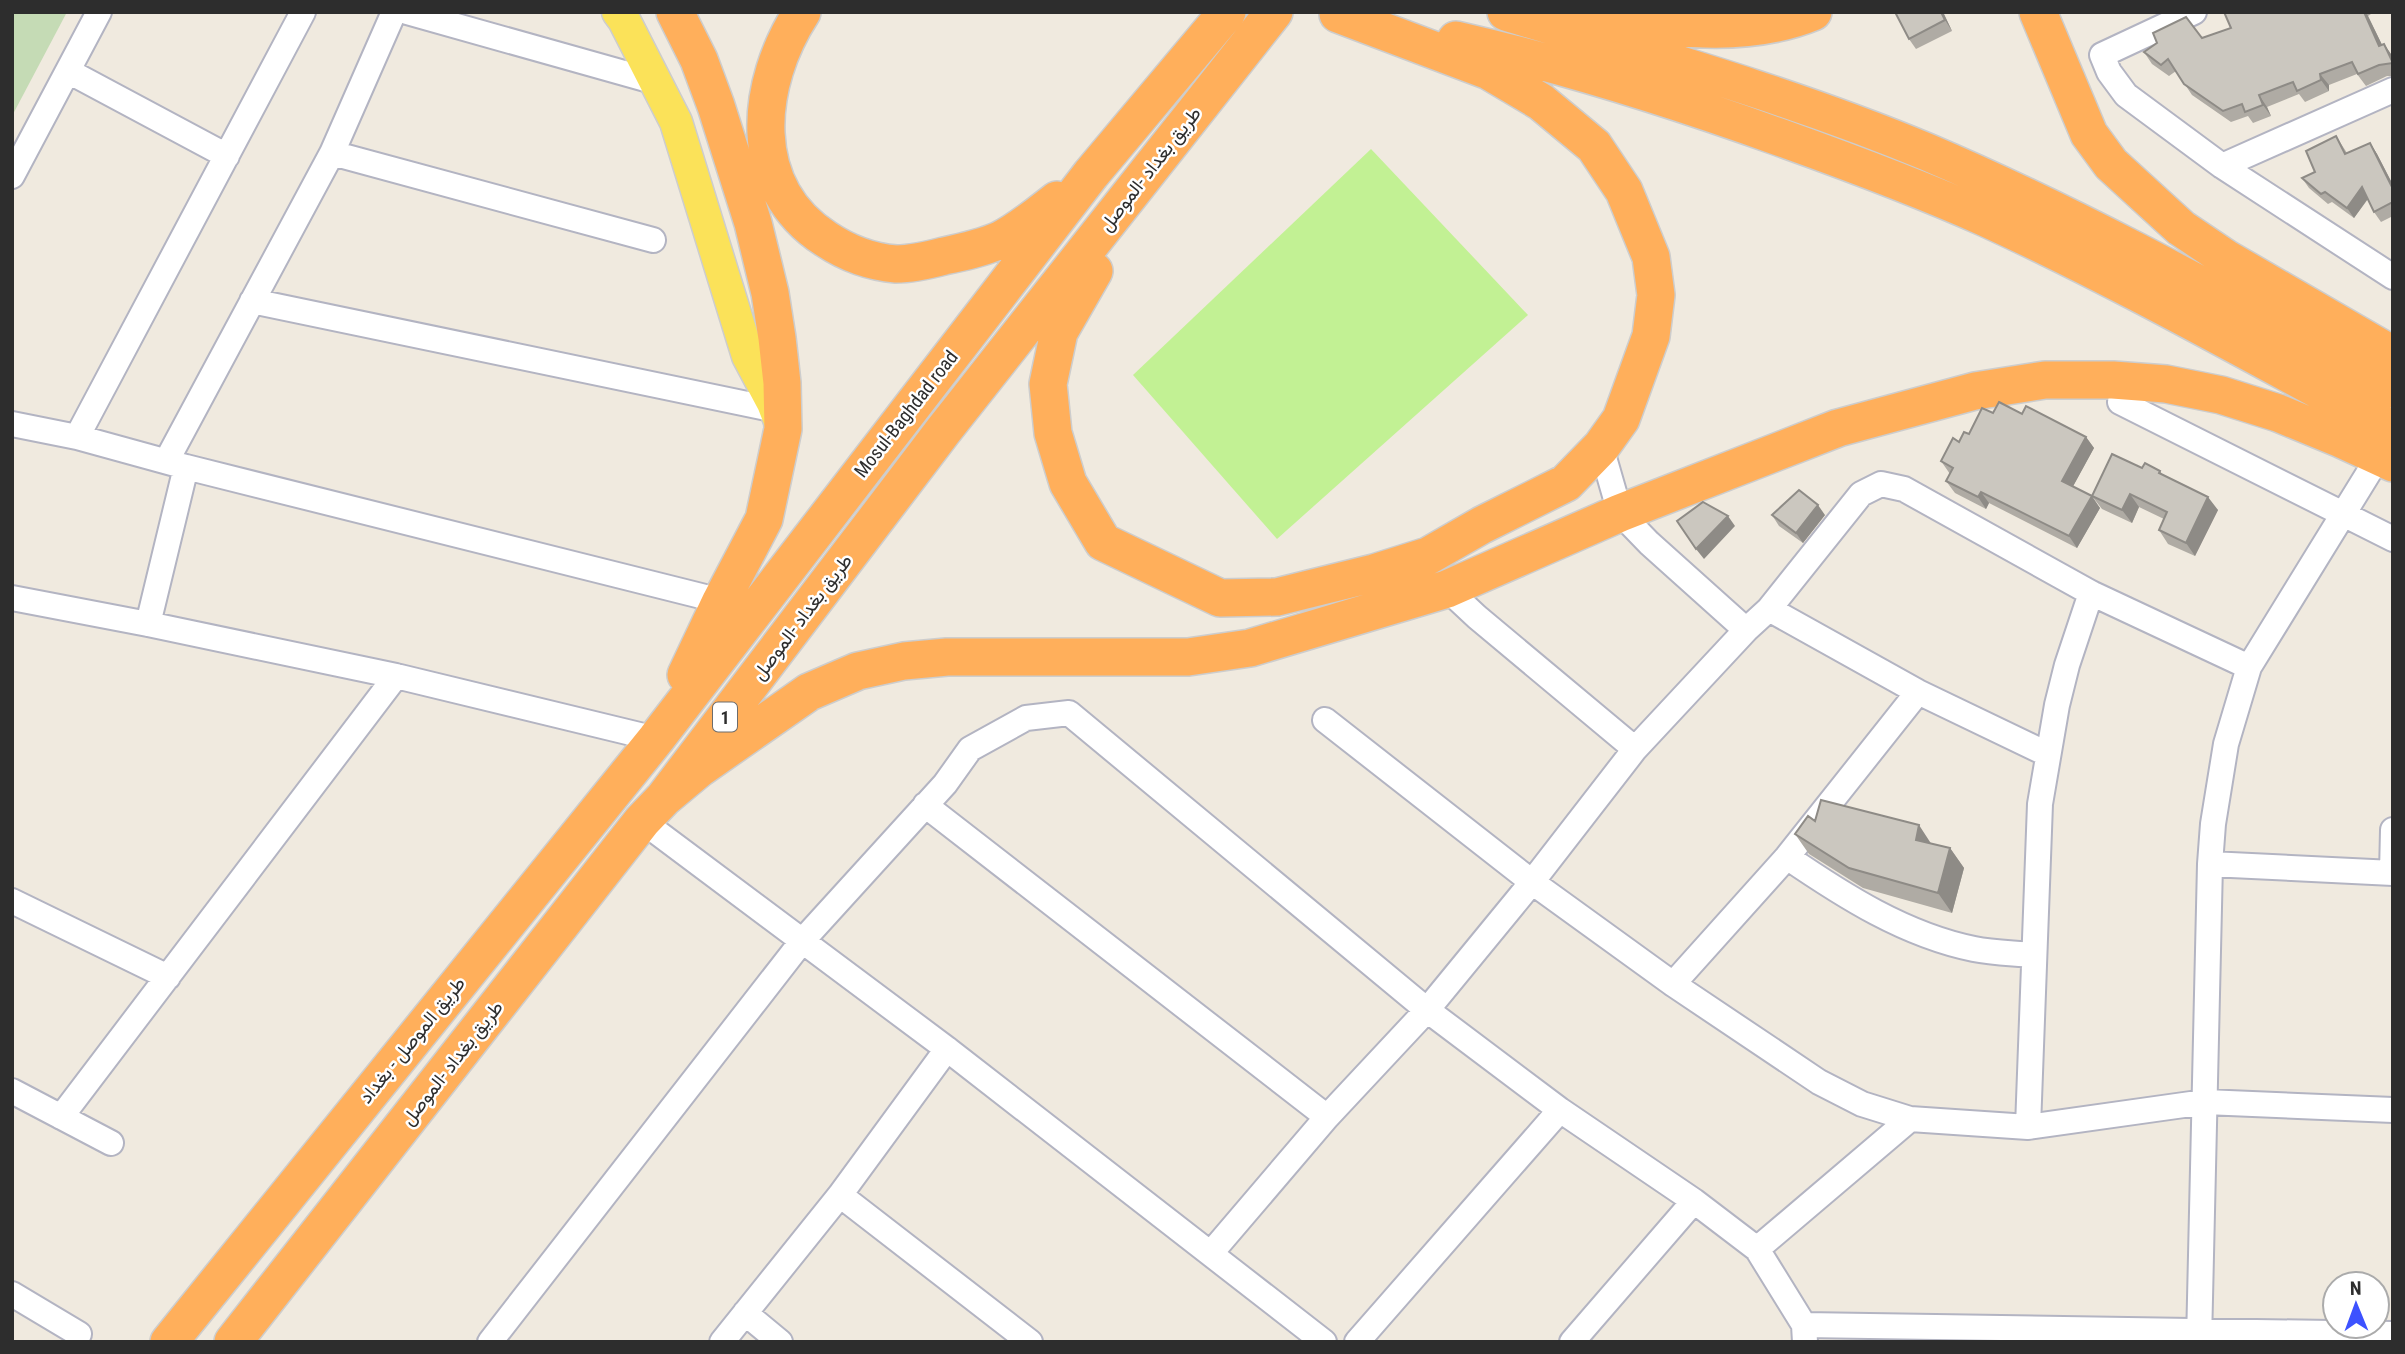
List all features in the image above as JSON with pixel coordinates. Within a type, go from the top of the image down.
[{"type":"highway","points":[[656,739],[721,601],[764,519],[782,383],[770,293],[753,223],[716,106],[699,60],[676,12]]},
{"type":"highway","points":[[802,12],[782,44],[769,83],[765,117],[768,150],[776,183],[795,211],[815,232],[838,247],[869,259],[898,264],[973,249],[1001,239],[1021,227],[1091,174]]},
{"type":"highway","name":"Mosul-Baghdad road","points":[[656,739],[1091,174],[1227,12]]},
{"type":"highway","name":"طريق بغداد -الموصل","points":[[233,1342],[653,809],[943,431],[1274,12]]},
{"type":"highway","points":[[1506,12],[1766,93],[1926,152],[2390,373]]},
{"type":"highway","points":[[1564,12],[1639,23],[1742,29],[1778,25],[1813,12]]},
{"type":"highway","points":[[2038,12],[2089,134],[2111,164],[2181,228],[2390,373]]},
{"type":"highway","points":[[1335,13],[1515,53],[1684,104],[1832,156],[1971,212],[2056,251],[2388,450]]},
{"type":"highway","points":[[1158,160],[1059,332],[1048,384],[1052,433],[1068,483],[1103,542],[1220,598],[1277,597],[1374,573],[1427,556],[1566,483],[1601,447],[1621,419],[1651,336],[1656,295],[1651,257],[1624,191],[1594,146],[1541,102],[1489,71],[1335,13]]},
{"type":"highway","points":[[653,809],[699,768],[809,692],[858,671],[904,661],[947,657],[1188,657],[1250,648],[1447,589],[1620,513],[1838,428],[1975,391],[2045,380],[2113,380],[2166,384],[2221,395],[2278,413],[2350,425]]},
{"type":"highway","name":"طريق الموصل - بغداد","points":[[169,1342],[656,739]]},
{"type":"main road","points":[[618,12],[676,122],[748,356],[779,420]]},
{"type":"street","points":[[12,176],[99,12]]},
{"type":"street","points":[[77,437],[303,12]]},
{"type":"street","points":[[148,624],[176,463],[252,301],[332,153],[394,12]]},
{"type":"street","points":[[407,12],[656,82]]},
{"type":"street","points":[[2194,12],[2102,55],[2109,72],[2126,95],[2222,166],[2393,276]]},
{"type":"street","points":[[68,71],[227,156]]},
{"type":"street","points":[[2222,166],[2393,90]]},
{"type":"street","points":[[332,153],[653,240]]},
{"type":"street","points":[[252,301],[779,420]]},
{"type":"street","points":[[2120,402],[2393,539]]},
{"type":"street","points":[[12,424],[77,437],[721,601]]},
{"type":"street","points":[[1601,447],[1620,513],[1648,543],[1746,630]]},
{"type":"street","points":[[2199,1336],[2210,864],[2223,757],[2249,667],[2343,513],[2388,450]]},
{"type":"street","points":[[1211,1253],[1327,1116],[1427,1010],[1532,882],[1635,749],[1769,609],[1861,494],[1881,484],[1904,489],[2091,593],[2249,667]]},
{"type":"street","points":[[1447,589],[1635,749]]},
{"type":"street","points":[[2028,1127],[2040,804],[2047,754],[2067,665],[2091,593]]},
{"type":"street","points":[[12,598],[396,676],[656,739]]},
{"type":"street","points":[[1769,609],[1919,692],[2047,754]]},
{"type":"street","points":[[61,1117],[396,676]]},
{"type":"street","points":[[1674,984],[1787,857],[1919,692]]},
{"type":"street","points":[[490,1342],[803,940],[925,805],[970,749],[1026,718],[1069,713],[1427,1010],[1560,1110],[1693,1201],[1757,1249],[1805,1333],[2199,1336],[2393,1334]]},
{"type":"street","points":[[1325,720],[1532,882],[1674,984],[1819,1082],[1862,1104],[1910,1119],[2028,1127],[2205,1102],[2393,1110]]},
{"type":"street","points":[[925,805],[1327,1116]]},
{"type":"street","points":[[653,809],[803,940],[1324,1342]]},
{"type":"street","points":[[2210,864],[2392,873],[2393,830]]},
{"type":"street","points":[[1787,857],[1875,911],[1920,933],[1975,949],[2033,955]]},
{"type":"street","points":[[12,901],[168,977]]},
{"type":"street","points":[[722,1342],[841,1195],[947,1049]]},
{"type":"street","points":[[12,1091],[110,1143]]},
{"type":"street","points":[[1357,1342],[1560,1110]]},
{"type":"street","points":[[1757,1249],[1910,1119]]},
{"type":"street","points":[[841,1195],[1030,1342]]},
{"type":"street","points":[[1572,1342],[1693,1201]]},
{"type":"street","points":[[12,1294],[79,1334]]},
{"type":"street","points":[[745,1313],[780,1342]]},
{"type":"green space","points":[[12,12],[67,12],[12,116]]},
{"type":"green space","points":[[1371,149],[1528,315],[1277,539],[1133,375]]},
{"type":"building","points":[[1895,12],[1941,12],[1945,20],[1909,39]]},
{"type":"building","points":[[2224,12],[2364,12],[2379,46],[2384,44],[2393,63],[2379,65],[2358,74],[2352,62],[2320,74],[2321,80],[2297,91],[2293,82],[2259,95],[2263,105],[2245,112],[2242,104],[2223,111],[2184,84],[2168,59],[2161,65],[2144,52],[2157,43],[2153,33],[2186,17],[2202,38],[2231,28]]},
{"type":"building","points":[[2336,136],[2345,154],[2370,143],[2393,189],[2393,202],[2374,212],[2362,187],[2347,208],[2325,192],[2321,194],[2302,178],[2315,172],[2306,151]]},
{"type":"building","points":[[1999,402],[2022,414],[2026,406],[2086,437],[2062,481],[2092,496],[2069,536],[1981,492],[1978,497],[1946,481],[1953,468],[1941,461],[1953,438],[1959,442],[1964,432],[1969,434],[1982,408],[1993,413]]},
{"type":"building","points":[[2112,454],[2142,468],[2145,463],[2160,471],[2159,473],[2208,497],[2186,543],[2159,530],[2167,512],[2130,494],[2122,510],[2092,496]]},
{"type":"building","points":[[1799,490],[1818,505],[1796,533],[1772,515]]},
{"type":"building","points":[[1703,502],[1728,516],[1696,549],[1677,521]]},
{"type":"building","points":[[1821,800],[1919,825],[1916,840],[1950,848],[1938,893],[1849,868],[1795,834],[1808,816],[1815,821]]}]
